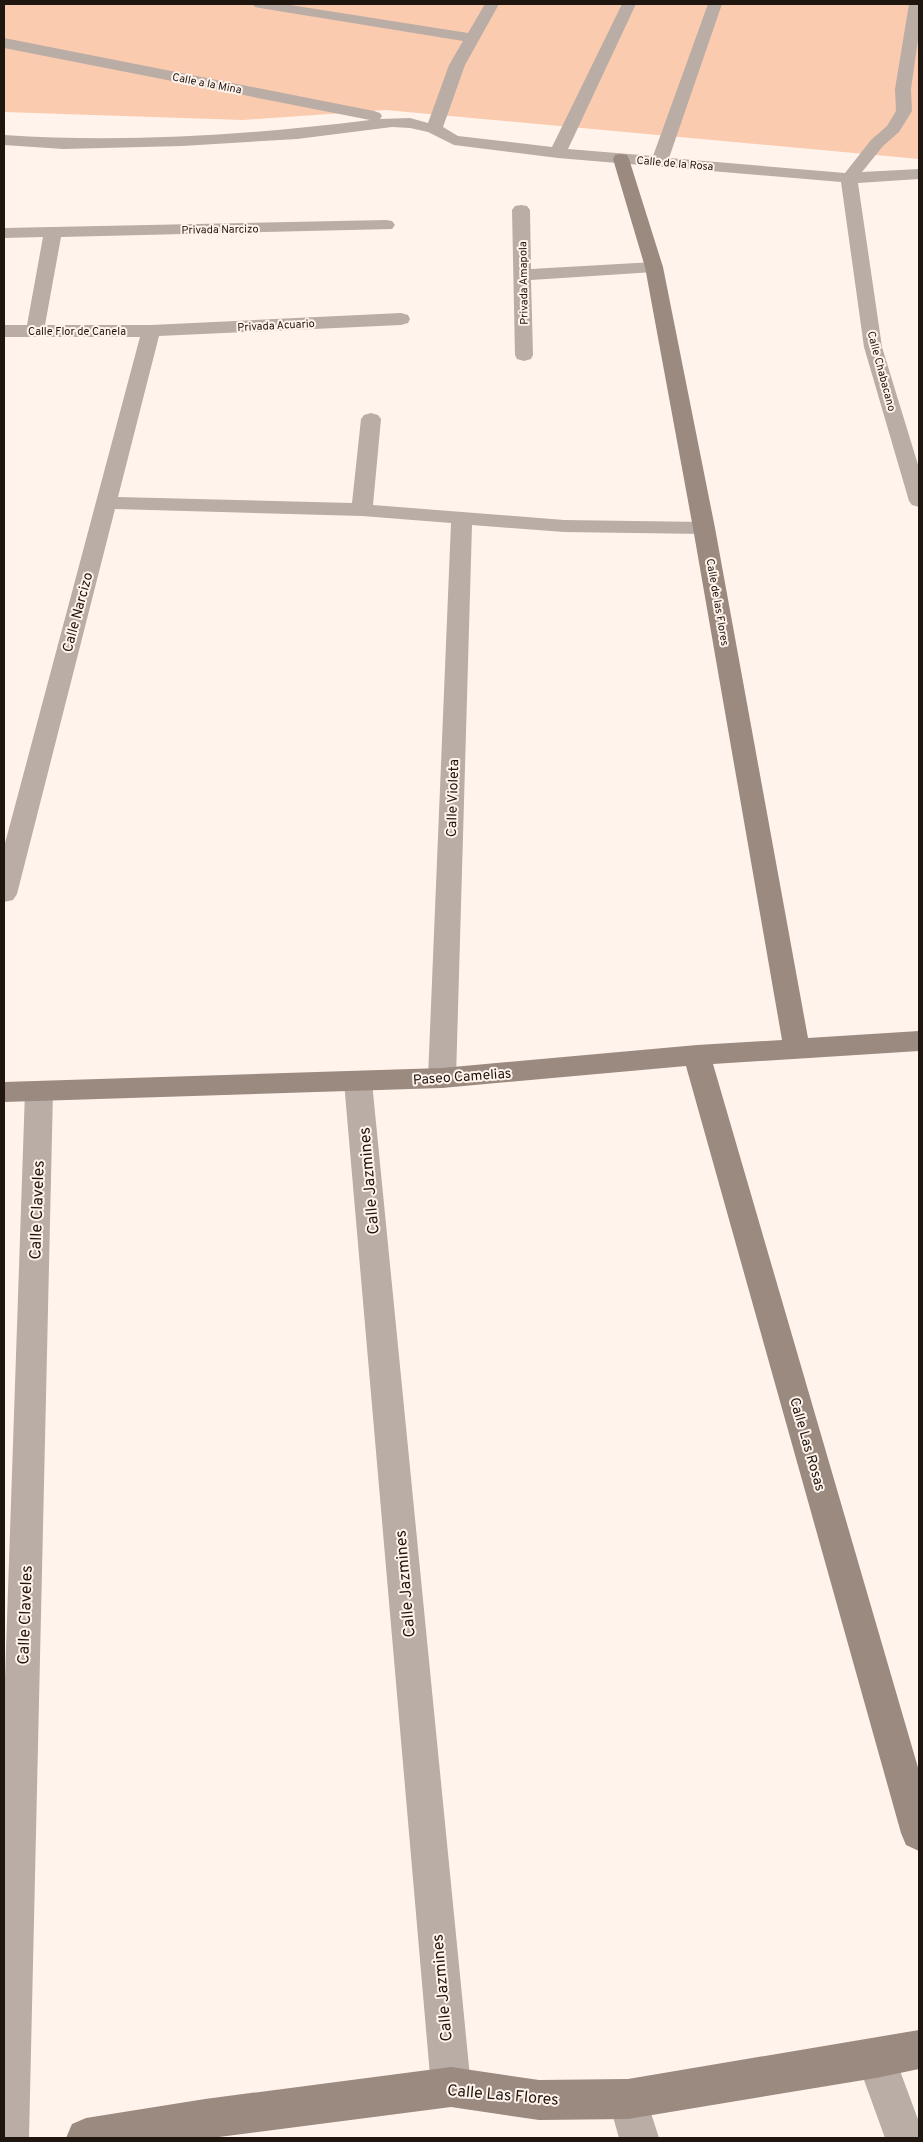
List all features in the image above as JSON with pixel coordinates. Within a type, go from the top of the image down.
[{"type":"street","points":[[260,4],[472,38]]},
{"type":"street","points":[[434,130],[457,65],[492,4]]},
{"type":"street","points":[[558,153],[629,4]]},
{"type":"street","points":[[659,162],[715,4]]},
{"type":"street","points":[[849,178],[877,143],[893,129],[904,111],[903,89],[916,4]]},
{"type":"street","name":"Calle a la Mina","points":[[4,43],[410,123]]},
{"type":"street","points":[[4,140],[63,144],[182,141],[297,134],[367,124],[410,123]]},
{"type":"street","name":"Calle de la Rosa","points":[[410,123],[434,130],[454,140],[558,153],[849,178],[919,174]]},
{"type":"street","name":"Calle de las Flores","points":[[621,159],[654,267],[704,528],[797,1050]]},
{"type":"street","name":"Calle Chabacano","points":[[849,178],[873,347],[919,501]]},
{"type":"street","name":"Privada Amapola","points":[[521,210],[524,355]]},
{"type":"street","name":"Privada Narcizo","points":[[4,233],[386,225]]},
{"type":"street","points":[[35,331],[53,232]]},
{"type":"street","points":[[523,275],[654,267]]},
{"type":"street","name":"Privada Acuario","points":[[151,331],[401,318]]},
{"type":"street","name":"Calle Flor de Canela","points":[[4,331],[151,331]]},
{"type":"street","name":"Calle Narcizo","points":[[4,894],[151,331]]},
{"type":"street","points":[[362,510],[371,419]]},
{"type":"street","points":[[106,503],[362,510],[564,526],[704,528]]},
{"type":"street","name":"Calle Violeta","points":[[442,1078],[462,519]]},
{"type":"street","name":"Paseo Camelias","points":[[4,1092],[442,1078],[697,1054],[797,1050],[919,1041]]},
{"type":"street","name":"Calle Las Rosas","points":[[697,1054],[919,1833]]},
{"type":"street","name":"Calle Jazmines","points":[[358,1082],[450,2087]]},
{"type":"street","name":"Calle Claveles","points":[[9,2138],[39,1091]]},
{"type":"street","name":"Calle Las Flores","points":[[86,2138],[206,2129],[450,2087],[539,2100],[628,2099],[876,2058],[919,2049]]},
{"type":"street","points":[[876,2058],[905,2138]]},
{"type":"street","points":[[628,2099],[639,2138]]},
{"type":"shaded area","points":[[4,4],[919,4],[919,159],[386,110],[243,120],[4,112]]}]
